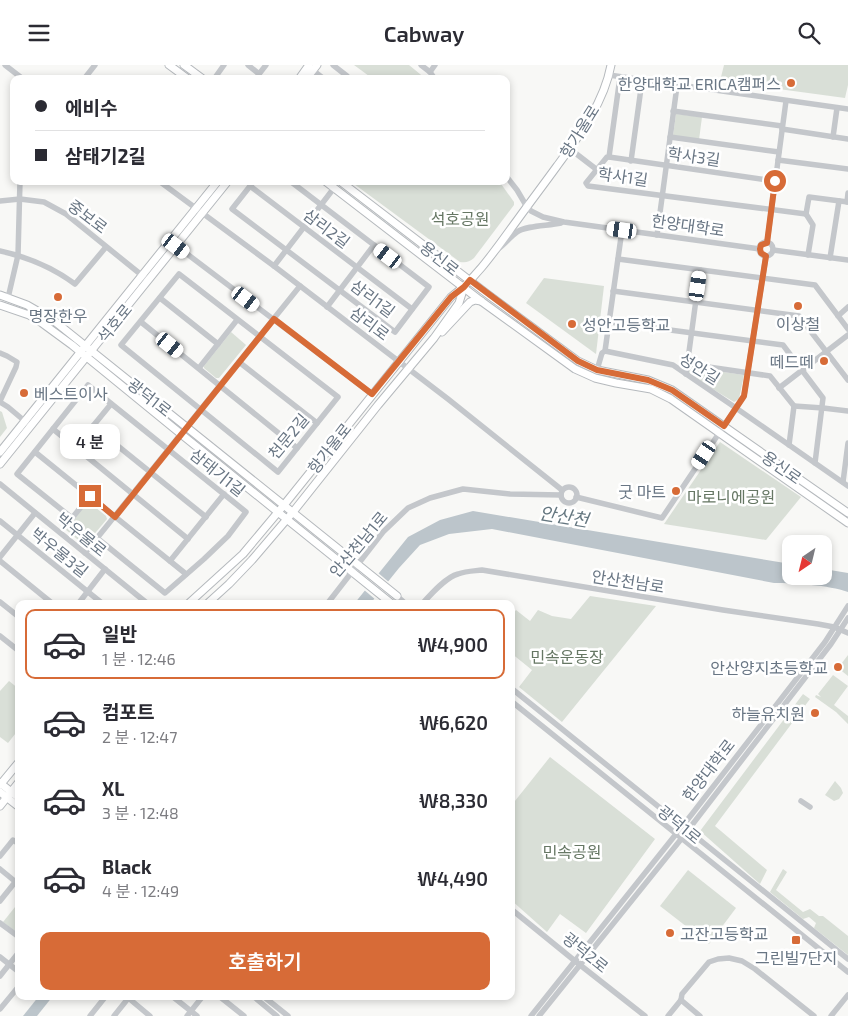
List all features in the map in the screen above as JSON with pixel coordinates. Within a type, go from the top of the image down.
[{"type":"main road","points":[[169,65],[183,75]]},
{"type":"main road","points":[[184,65],[198,75]]},
{"type":"main road","name":"항가울로","points":[[192,600],[243,554],[278,513],[398,361],[451,297],[464,287],[492,253],[570,149],[594,111],[609,75],[611,65]]},
{"type":"main road","name":"석호로","points":[[199,211],[215,185]]},
{"type":"main road","name":"석호로","points":[[0,464],[28,423],[83,354],[85,345],[145,278],[199,211],[224,185]]},
{"type":"main road","name":"용신로","points":[[330,185],[481,301],[575,369],[616,383],[651,389],[671,399],[848,523]]},
{"type":"main road","name":"용신로","points":[[346,185],[578,361],[597,370],[648,380],[672,390],[848,513]]},
{"type":"main road","name":"석호로","points":[[83,354],[92,350],[145,278]]},
{"type":"main road","name":"항가울로","points":[[211,600],[252,560],[293,512],[434,338],[458,303],[464,287]]},
{"type":"main road","name":"광덕1로","points":[[0,295],[27,305],[53,320],[398,596]]},
{"type":"main road","points":[[434,338],[446,329],[470,302],[475,300],[481,301]]},
{"type":"main road","name":"광덕1로","points":[[0,305],[28,315],[42,323],[83,354],[387,600]]},
{"type":"main road","name":"석호로","points":[[0,452],[28,423]]},
{"type":"main road","points":[[15,767],[0,784],[15,802]]},
{"type":"main road","points":[[0,806],[15,787]]},
{"type":"main road","points":[[0,792],[15,797]]},
{"type":"street","points":[[6,65],[18,75]]},
{"type":"street","points":[[87,75],[95,65]]},
{"type":"street","points":[[248,65],[259,74],[266,65]]},
{"type":"street","points":[[333,65],[346,75]]},
{"type":"street","points":[[421,65],[432,75]]},
{"type":"street","points":[[430,72],[435,65]]},
{"type":"street","points":[[310,66],[320,75]]},
{"type":"street","points":[[609,75],[848,109]]},
{"type":"street","name":"학사1길","points":[[620,77],[609,157],[596,169],[586,183],[588,185],[806,214]]},
{"type":"street","points":[[631,161],[642,81]]},
{"type":"street","points":[[657,235],[677,86]]},
{"type":"street","points":[[767,243],[786,101]]},
{"type":"street","points":[[833,137],[837,108]]},
{"type":"street","points":[[674,111],[848,139]]},
{"type":"street","points":[[670,137],[779,152]]},
{"type":"street","points":[[570,149],[596,169]]},
{"type":"street","name":"학사3길","points":[[609,157],[775,181]]},
{"type":"street","points":[[778,160],[848,169]]},
{"type":"street","points":[[510,181],[527,207]]},
{"type":"street","points":[[8,298],[18,255],[20,185]]},
{"type":"street","name":"삼리로","points":[[164,185],[448,399],[562,493]]},
{"type":"street","name":"삼리1길","points":[[251,185],[232,209],[395,332],[429,287],[295,185]]},
{"type":"street","name":"삼리2길","points":[[253,185],[303,227],[412,309]]},
{"type":"street","points":[[274,267],[334,188]]},
{"type":"street","points":[[808,255],[813,225],[806,214],[808,197],[847,202],[848,193]]},
{"type":"street","name":"중보로","points":[[0,201],[20,199],[44,202],[66,214],[145,278]]},
{"type":"street","points":[[830,258],[839,201]]},
{"type":"street","name":"한양대학로","points":[[527,207],[537,215],[564,222],[760,249]]},
{"type":"street","points":[[492,253],[518,231],[564,222]]},
{"type":"street","points":[[597,370],[602,353],[605,351],[622,230]]},
{"type":"street","points":[[173,244],[372,394]]},
{"type":"street","points":[[766,256],[761,253],[761,245],[771,244],[773,250]]},
{"type":"street","points":[[327,307],[374,245]]},
{"type":"street","points":[[0,251],[37,261],[52,268],[75,284],[106,247]]},
{"type":"street","points":[[773,250],[848,260]]},
{"type":"street","points":[[766,256],[770,255],[773,250]]},
{"type":"street","points":[[576,497],[662,518],[744,396],[766,256]]},
{"type":"street","points":[[618,259],[815,285],[848,329]]},
{"type":"street","points":[[686,374],[700,270]]},
{"type":"street","name":"천문2길","points":[[179,274],[338,397],[278,472],[122,345],[160,298],[179,274]]},
{"type":"street","points":[[85,553],[300,286]]},
{"type":"street","points":[[613,291],[798,316],[848,380]]},
{"type":"street","points":[[160,298],[218,344]]},
{"type":"street","points":[[838,316],[848,307]]},
{"type":"street","points":[[199,368],[237,320]]},
{"type":"street","points":[[141,321],[297,448]]},
{"type":"street","points":[[610,322],[783,345],[824,397],[816,463]]},
{"type":"street","points":[[779,388],[848,335]]},
{"type":"street","name":"성안길","points":[[605,351],[673,365],[845,484]]},
{"type":"street","points":[[0,353],[17,362],[0,401],[28,423]]},
{"type":"street","points":[[239,362],[317,423]]},
{"type":"street","points":[[688,364],[770,376],[794,406],[848,411]]},
{"type":"street","name":"삼태기1길","points":[[90,496],[72,518],[17,474],[88,385],[246,512],[228,536],[165,593],[97,538]]},
{"type":"street","points":[[75,448],[111,404]]},
{"type":"street","points":[[789,445],[794,406]]},
{"type":"street","points":[[93,426],[206,517]]},
{"type":"street","points":[[53,429],[188,539]]},
{"type":"street","points":[[845,484],[848,443]]},
{"type":"street","points":[[35,452],[186,574]]},
{"type":"street","name":"박우물로","points":[[0,485],[143,600]]},
{"type":"street","points":[[566,487],[571,487],[575,490],[576,497],[568,503],[564,501],[562,493],[566,487]]},
{"type":"street","name":"안산천남1로","points":[[331,600],[360,567],[383,532],[408,508],[430,498],[463,489],[510,494],[562,493]]},
{"type":"street","points":[[170,561],[224,494]]},
{"type":"street","points":[[35,513],[0,559],[48,600]]},
{"type":"street","name":"박우물3길","points":[[0,521],[98,600]]},
{"type":"street","points":[[81,600],[105,569]]},
{"type":"street","name":"안산천남로","points":[[426,600],[445,581],[457,574],[482,571],[837,628],[848,632]]},
{"type":"street","points":[[398,596],[402,600]]},
{"type":"street","points":[[0,602],[15,614]]},
{"type":"street","name":"한양대학로","points":[[531,1016],[682,839],[831,644],[847,607]]},
{"type":"street","name":"한양대학로","points":[[539,1016],[682,826],[825,642],[848,618]]},
{"type":"street","points":[[0,636],[15,648]]},
{"type":"street","name":"광덕1로","points":[[515,691],[848,959]]},
{"type":"street","name":"광덕1로","points":[[515,704],[848,972]]},
{"type":"street","points":[[802,801],[810,807]]},
{"type":"street","points":[[0,856],[13,840],[15,841]]},
{"type":"street","points":[[0,869],[15,881]]},
{"type":"street","points":[[0,901],[15,885]]},
{"type":"street","name":"광덕2로","points":[[515,912],[646,1016]]},
{"type":"street","points":[[0,923],[15,934]]},
{"type":"street","points":[[0,957],[15,969]]},
{"type":"street","points":[[0,976],[15,957]]},
{"type":"street","points":[[668,1016],[681,1000],[682,994],[709,962],[729,958],[742,961],[755,969],[814,1016]]},
{"type":"street","points":[[0,1009],[15,991]]},
{"type":"street","points":[[831,1016],[848,995]]},
{"type":"street","points":[[90,1016],[103,1000]]},
{"type":"street","points":[[114,1016],[126,1000]]},
{"type":"street","points":[[131,1000],[150,1016]]},
{"type":"street","points":[[176,1000],[189,1014],[196,1016]]},
{"type":"street","points":[[189,1014],[200,1000]]},
{"type":"street","points":[[224,1000],[244,1016]]},
{"type":"street","points":[[258,1000],[277,1016]]},
{"type":"street","points":[[268,1000],[288,1016]]},
{"type":"street","points":[[681,1000],[700,1016]]},
{"type":"green space","points":[[354,65],[409,65],[421,75],[368,75]]},
{"type":"green space","name":"한양대학교 ERICA캠퍼스","points":[[724,65],[848,65],[848,85],[845,98],[720,81]]},
{"type":"green space","points":[[676,114],[702,117],[699,140],[673,136]]},
{"type":"green space","name":"석호공원","points":[[355,185],[502,185],[514,202],[514,205],[474,258],[467,262],[460,262]]},
{"type":"green space","points":[[544,278],[604,286],[596,354],[526,303]]},
{"type":"green space","points":[[231,332],[246,345],[219,378],[216,378],[204,366]]},
{"type":"green space","points":[[690,367],[744,375],[739,399],[734,402],[688,374]]},
{"type":"green space","points":[[0,411],[7,428],[0,437]]},
{"type":"green space","name":"마로니에공원","points":[[720,442],[801,497],[766,540],[664,524]]},
{"type":"green space","points":[[87,503],[90,503],[107,519],[86,544],[83,544],[65,529]]},
{"type":"green space","name":"민속운동장","points":[[590,596],[656,606],[562,722],[519,687],[532,670],[515,656],[515,611],[516,610],[530,621],[538,610],[552,616],[571,619]]},
{"type":"green space","points":[[848,655],[848,676],[838,668]]},
{"type":"green space","points":[[833,675],[848,686],[834,705],[848,716],[848,724],[836,712],[815,697],[816,695],[821,697],[818,694]]},
{"type":"green space","points":[[9,681],[15,686],[15,734],[8,743],[0,737],[0,691]]},
{"type":"green space","points":[[803,694],[810,699],[715,826],[767,870],[760,884],[700,831]]},
{"type":"green space","name":"민속공원","points":[[550,757],[655,839],[586,933],[560,914],[547,932],[515,904],[515,801]]},
{"type":"green space","points":[[835,781],[843,793],[839,799],[834,801],[825,795]]},
{"type":"green space","points":[[783,869],[787,872],[776,890],[803,912],[810,909],[819,916],[823,916],[848,936],[848,955],[814,928],[816,923],[809,917],[803,919],[770,892]]},
{"type":"green space","points":[[688,870],[736,908],[709,944],[660,906]]},
{"type":"green space","points":[[15,907],[15,931],[3,922]]},
{"type":"shaded area","points":[[473,511],[782,562],[782,583],[492,529],[449,534],[420,545],[373,600],[357,600],[408,537],[440,520]]},
{"type":"shaded area","points":[[832,570],[848,573],[848,592],[811,585],[832,585]]},
{"type":"shaded area","points":[[36,1000],[50,1000],[37,1016],[23,1016]]},
{"type":"pier","points":[[377,572],[390,583],[376,600],[363,589]]},
{"type":"place","name":"한양대학교 ERICA캠퍼스","points":[[791,83]]},
{"type":"place","name":"명장한우","points":[[58,297]]},
{"type":"place","name":"이상철","points":[[798,306]]},
{"type":"place","name":"성안고등학교","points":[[572,324]]},
{"type":"place","name":"떼드떼","points":[[824,361]]},
{"type":"place","name":"베스트이사","points":[[24,393]]},
{"type":"place","name":"굿 마트","points":[[676,491]]},
{"type":"place","name":"안산양지초등학교","points":[[838,667]]},
{"type":"place","name":"하늘유치원","points":[[815,713]]},
{"type":"place","name":"고잔고등학교","points":[[670,933]]},
{"type":"place","name":"그린빌7단지","points":[[796,940]]},
{"type":"route","points":[[90,496],[115,517],[274,319],[372,394],[451,297],[470,280],[578,361],[597,370],[648,380],[672,390],[724,426],[744,396],[766,256],[761,253],[760,249],[763,243],[767,243],[775,181]]},
{"type":"water label","name":"안산천","points":[[564,516]]}]
